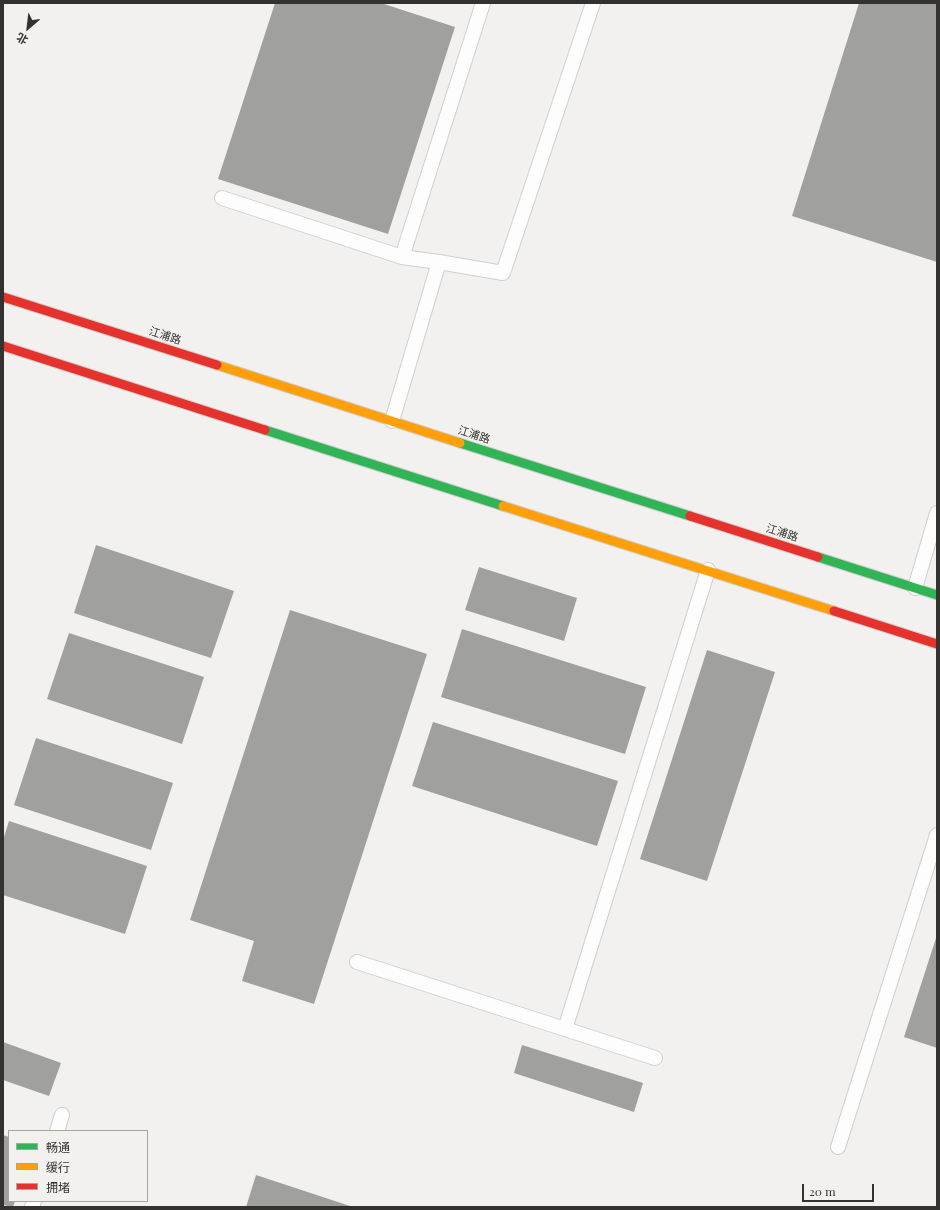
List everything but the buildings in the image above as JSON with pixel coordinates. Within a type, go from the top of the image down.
[{"type":"street","name":"江浦路","points":[[3,298],[937,595]]},
{"type":"street","points":[[3,346],[937,644]]},
{"type":"lane","points":[[402,258],[483,3]]},
{"type":"lane","points":[[222,198],[402,258],[439,262],[503,273],[593,3]]},
{"type":"lane","points":[[392,421],[439,262]]},
{"type":"lane","points":[[915,588],[936,521]]},
{"type":"lane","points":[[565,1029],[708,570]]},
{"type":"lane","points":[[838,1147],[937,835]]},
{"type":"lane","points":[[358,962],[655,1058]]},
{"type":"lane","points":[[57,1130],[62,1115]]},
{"type":"traffic: fast","points":[[265,430],[503,506]]},
{"type":"traffic: fast","points":[[460,443],[690,516]]},
{"type":"traffic: fast","points":[[818,557],[937,595]]},
{"type":"traffic: slow","points":[[217,365],[460,443]]},
{"type":"traffic: slow","points":[[503,506],[834,611]]},
{"type":"traffic: jam","points":[[3,297],[217,365]]},
{"type":"traffic: jam","points":[[3,346],[265,430]]},
{"type":"traffic: jam","points":[[690,516],[818,557]]},
{"type":"traffic: jam","points":[[834,611],[937,644]]}]
